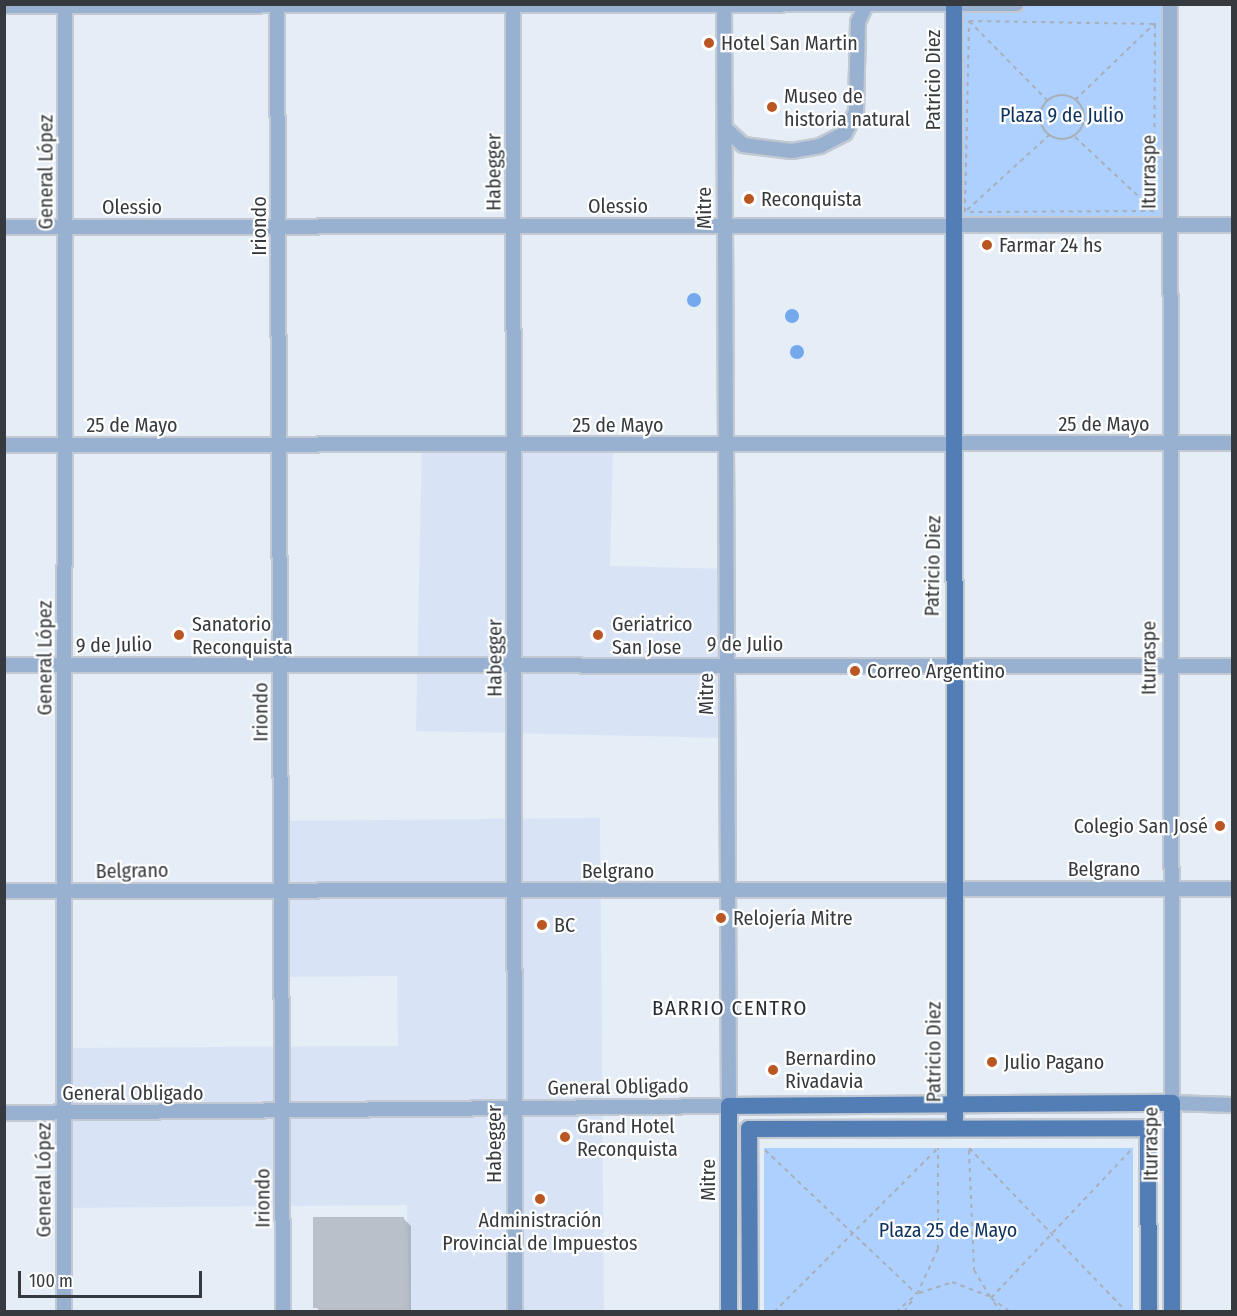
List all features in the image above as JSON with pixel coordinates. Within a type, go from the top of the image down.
[{"type":"main road","name":"Patricio Diez","points":[[954,5],[955,1128]]},
{"type":"main road","name":"General Obligado","points":[[729,1106],[1172,1103]]},
{"type":"main road","name":"Iturraspe","points":[[1172,1103],[1172,1311]]},
{"type":"main road","name":"Mitre","points":[[729,1106],[729,1311]]},
{"type":"main road","name":"Iturraspe","points":[[955,1128],[1148,1128],[1149,1311]]},
{"type":"main road","points":[[750,1311],[749,1129],[955,1128]]},
{"type":"street","points":[[4,6],[1016,4]]},
{"type":"street","name":"Iturraspe","points":[[1170,4],[1172,1103]]},
{"type":"street","name":"General López","points":[[64,1311],[65,5]]},
{"type":"street","name":"Iriondo","points":[[277,5],[284,1311]]},
{"type":"street","name":"Habegger","points":[[513,5],[515,1311]]},
{"type":"street","name":"Mitre","points":[[724,5],[729,1106]]},
{"type":"street","points":[[726,129],[743,145],[792,151],[820,146],[845,133],[856,112],[858,22],[866,5]]},
{"type":"street","name":"Olessio","points":[[4,227],[1233,225]]},
{"type":"street","name":"25 de Mayo","points":[[4,445],[1233,443]]},
{"type":"street","name":"9 de Julio","points":[[4,665],[727,663],[1233,666]]},
{"type":"street","name":"Belgrano","points":[[4,891],[1233,888]]},
{"type":"street","name":"General Obligado","points":[[1172,1103],[1233,1105]]},
{"type":"street","name":"General Obligado","points":[[4,1113],[282,1114],[729,1106]]},
{"type":"path","points":[[1075,100],[1160,17]]},
{"type":"path","points":[[965,212],[969,21]]},
{"type":"path","points":[[969,21],[1155,24]]},
{"type":"path","points":[[969,21],[1047,100]]},
{"type":"path","points":[[1154,211],[1155,24]]},
{"type":"path","points":[[1049,135],[1040,116],[1047,100],[1063,95],[1075,100],[1084,118],[1074,136]]},
{"type":"path","points":[[954,226],[965,212],[1049,135],[1074,136],[1154,211]]},
{"type":"path","points":[[965,212],[1154,211]]},
{"type":"path","points":[[774,1311],[938,1148],[938,1249],[917,1294],[904,1311]]},
{"type":"path","points":[[1000,1311],[991,1298],[969,1249],[969,1148],[1128,1311]]},
{"type":"path","points":[[991,1298],[1134,1148]]},
{"type":"path","points":[[764,1149],[917,1294]]},
{"type":"path","points":[[896,1311],[917,1294],[952,1282],[970,1285],[1010,1311]]},
{"type":"shaded area","points":[[691,293],[697,293],[701,300],[697,307],[691,307],[687,303],[687,297]]},
{"type":"shaded area","points":[[789,309],[795,309],[799,316],[795,323],[789,323],[785,319],[785,313]]},
{"type":"shaded area","points":[[794,345],[800,345],[804,352],[800,359],[794,359],[790,355],[790,349]]},
{"type":"shaded area","points":[[422,440],[613,445],[610,566],[732,569],[728,738],[416,731]]},
{"type":"shaded area","points":[[600,818],[604,1311],[409,1311],[407,1205],[60,1208],[58,1048],[398,1046],[397,976],[282,977],[281,821]]},
{"type":"green space","name":"Plaza 9 de Julio","points":[[954,5],[1170,5],[1170,226],[954,226]]},
{"type":"green space","name":"Plaza 25 de Mayo","points":[[764,1148],[1133,1148],[1133,1311],[764,1311]]},
{"type":"building","points":[[313,1217],[404,1217],[404,1308],[313,1308]]},
{"type":"place","name":"Hotel San Martin","points":[[709,43]]},
{"type":"place","name":"Museo de historia natural","points":[[772,107]]},
{"type":"place","name":"Reconquista","points":[[749,199]]},
{"type":"place","name":"Farmar 24 hs","points":[[987,245]]},
{"type":"place","name":"Sanatorio Reconquista","points":[[179,635]]},
{"type":"place","name":"Geriatrico San Jose","points":[[598,635]]},
{"type":"place","name":"Correo Argentino","points":[[855,671]]},
{"type":"place","name":"Colegio San José","points":[[1220,826]]},
{"type":"place","name":"Relojería Mitre","points":[[721,918]]},
{"type":"place","name":"BC","points":[[542,925]]},
{"type":"place","name":"Julio Pagano","points":[[992,1062]]},
{"type":"place","name":"Bernardino Rivadavia","points":[[773,1070]]},
{"type":"place","name":"Grand Hotel Reconquista","points":[[565,1137]]},
{"type":"place","name":"Administración Provincial de Impuestos","points":[[540,1199]]},
{"type":"district","name":"BARRIO CENTRO","points":[[730,1008]]}]
